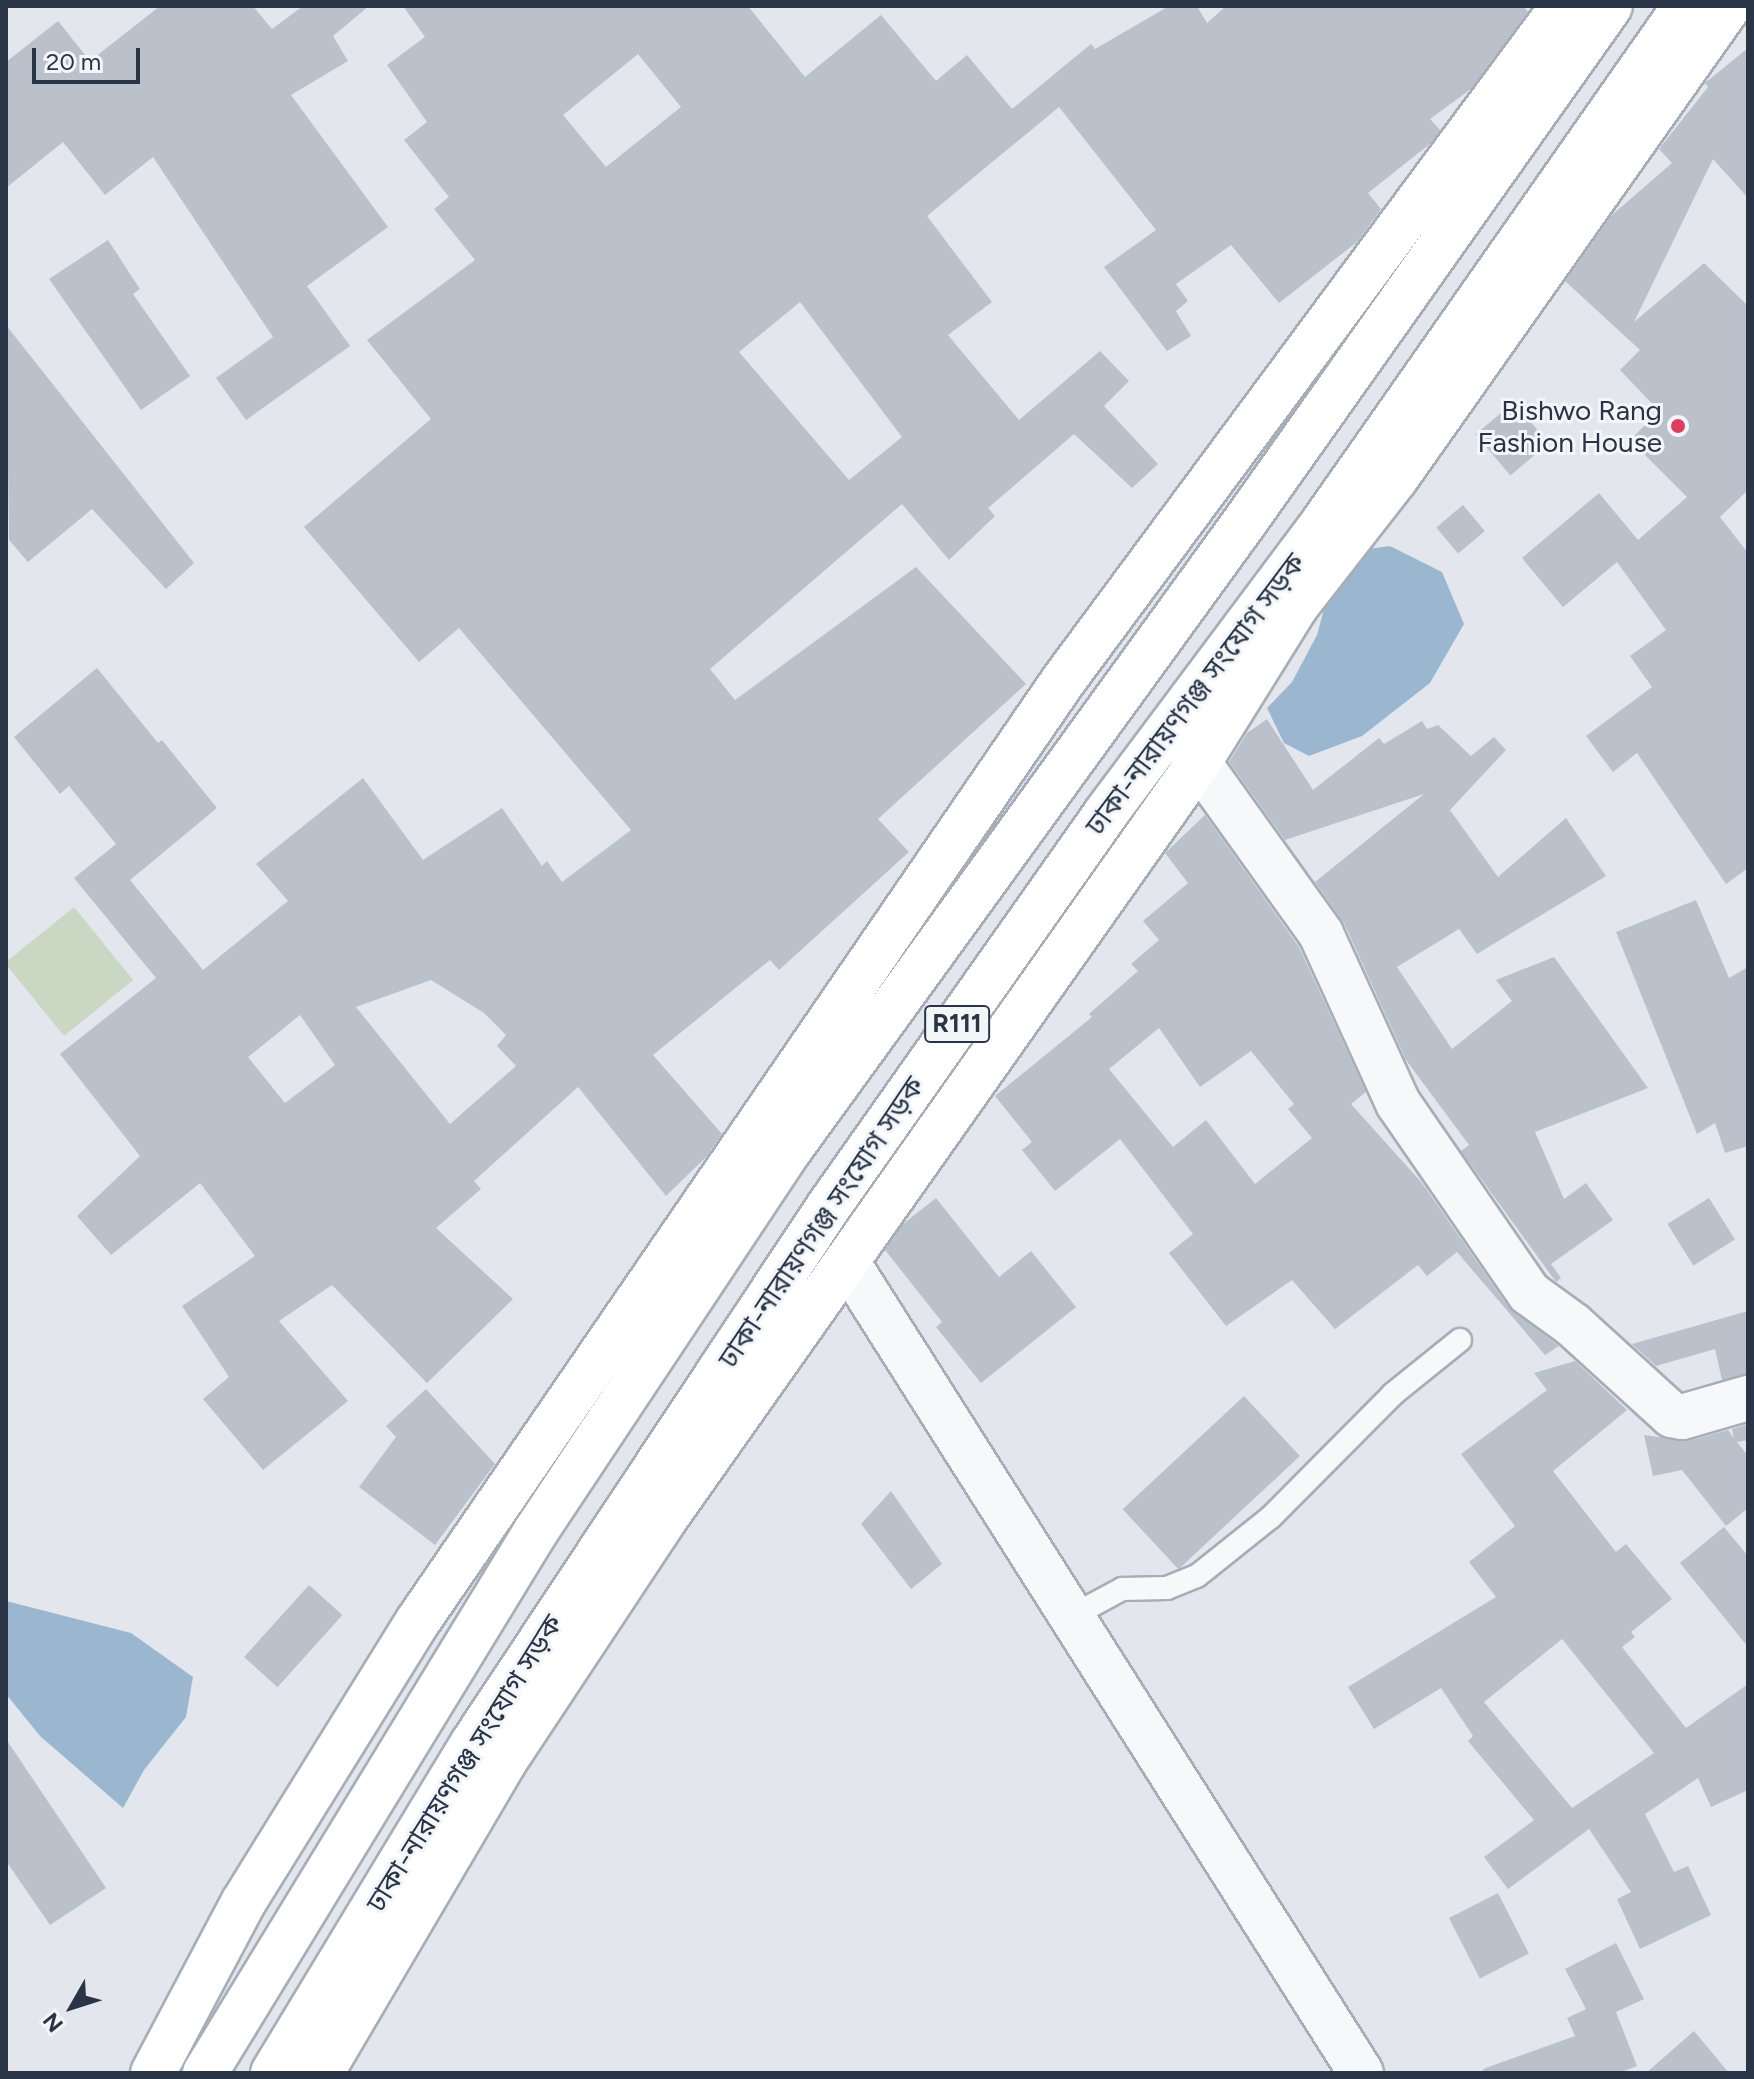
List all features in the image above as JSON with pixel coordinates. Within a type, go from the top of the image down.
[{"type":"street","points":[[153,2073],[243,1903],[418,1621],[1063,681],[1563,6]]},
{"type":"street","name":"ঢাকা-নারায়ণগঞ্জ সংযোগ সড়ক","points":[[205,2073],[536,1531],[790,1149],[1610,6]]},
{"type":"street","name":"ঢাকা-নারায়ণগঞ্জ সংযোগ সড়ক","points":[[273,2073],[473,1743],[820,1219],[1171,725],[1325,520],[1685,6]]},
{"type":"street","points":[[321,2073],[504,1762],[662,1523],[1199,762],[1296,606],[1396,478],[1729,6]]},
{"type":"street","points":[[1171,725],[1321,934],[1398,1103],[1529,1293],[1573,1325],[1672,1415],[1748,1398]]},
{"type":"street","points":[[847,1262],[1074,1615],[1361,2073]]},
{"type":"lane","points":[[1074,1615],[1122,1589],[1167,1588],[1197,1576],[1271,1517],[1393,1394],[1460,1340]]},
{"type":"green space","points":[[74,907],[133,980],[64,1036],[6,962]]},
{"type":"water","points":[[1390,546],[1442,572],[1464,624],[1430,683],[1362,736],[1309,756],[1284,743],[1267,708],[1292,682],[1317,635],[1323,613],[1311,592],[1353,551]]},
{"type":"water","points":[[6,1601],[131,1633],[193,1677],[186,1717],[144,1770],[123,1808],[40,1736],[6,1694]]},
{"type":"building","points":[[160,6],[253,6],[272,29],[303,6],[369,6],[333,36],[348,61],[291,95],[388,227],[307,286],[350,346],[246,420],[216,378],[273,337],[153,157],[105,195],[63,142],[6,188],[6,62],[58,21],[90,61]]},
{"type":"building","points":[[403,6],[748,6],[805,77],[881,15],[936,81],[967,55],[1012,109],[1091,44],[1095,49],[1169,6],[1197,6],[1207,23],[1226,6],[1523,6],[1528,12],[1471,89],[1430,119],[1440,130],[1431,143],[1368,193],[1381,209],[1357,242],[1279,303],[1231,245],[1176,284],[1188,301],[1176,311],[1191,336],[1167,351],[1104,267],[1156,230],[1059,107],[927,216],[992,302],[948,335],[1019,420],[1100,351],[1129,381],[1104,406],[1158,464],[1132,488],[1074,434],[988,508],[995,516],[949,560],[902,504],[710,669],[735,700],[916,567],[1026,684],[878,819],[909,852],[779,970],[770,960],[653,1055],[722,1134],[706,1157],[666,1196],[578,1087],[474,1181],[481,1189],[436,1228],[513,1299],[427,1383],[332,1285],[279,1321],[348,1401],[263,1470],[203,1399],[229,1377],[182,1306],[255,1256],[200,1183],[111,1255],[77,1216],[140,1156],[60,1054],[156,978],[74,878],[116,844],[69,786],[60,794],[14,737],[97,668],[158,743],[162,740],[217,808],[130,880],[203,970],[288,901],[256,864],[363,778],[423,860],[502,808],[542,866],[547,861],[562,882],[631,830],[459,628],[419,662],[304,527],[431,419],[367,340],[475,260],[434,209],[449,197],[404,140],[427,122],[387,65],[425,37]],"holes":[[[638,54],[681,107],[606,167],[563,115]],[[800,302],[902,437],[849,480],[739,352]],[[431,980],[484,1013],[506,1035],[497,1046],[516,1066],[450,1124],[356,1007]],[[300,1015],[335,1065],[285,1103],[248,1057]]]},
{"type":"building","points":[[1748,48],[1748,198],[1713,159],[1634,322],[1704,263],[1748,306],[1748,490],[1720,517],[1748,553],[1748,868],[1726,884],[1637,753],[1613,772],[1586,736],[1652,687],[1630,656],[1666,630],[1617,562],[1563,607],[1522,558],[1599,493],[1638,540],[1687,497],[1630,440],[1659,411],[1620,370],[1640,350],[1565,281],[1612,215],[1672,163],[1659,149],[1708,87],[1705,83]]},
{"type":"building","points":[[108,240],[140,289],[133,294],[190,376],[141,410],[49,279]]},
{"type":"building","points":[[6,325],[194,563],[166,589],[92,509],[28,562],[9,540]]},
{"type":"building","points":[[1514,402],[1549,443],[1510,476],[1476,434]]},
{"type":"building","points":[[1463,505],[1485,531],[1458,554],[1436,527]]},
{"type":"building","points":[[1267,719],[1313,790],[1379,738],[1384,744],[1422,721],[1427,729],[1438,725],[1471,756],[1494,737],[1506,750],[1450,810],[1498,877],[1566,818],[1606,876],[1477,954],[1459,929],[1397,967],[1452,1049],[1512,1001],[1496,980],[1554,957],[1648,1088],[1535,1132],[1564,1199],[1586,1183],[1613,1220],[1551,1264],[1561,1278],[1556,1282],[1461,1151],[1469,1145],[1406,1060],[1344,923],[1315,882],[1424,794],[1285,840],[1229,762],[1247,733]]},
{"type":"building","points":[[1205,815],[1299,947],[1366,1092],[1351,1104],[1422,1183],[1509,1308],[1559,1346],[1545,1355],[1457,1252],[1427,1276],[1418,1265],[1335,1329],[1292,1280],[1226,1326],[1169,1253],[1193,1234],[1120,1139],[1055,1191],[1022,1150],[1032,1142],[995,1096],[1092,1017],[1089,1014],[1138,971],[1131,964],[1159,940],[1143,921],[1188,883],[1165,853]],"holes":[[[1159,1028],[1200,1087],[1251,1051],[1294,1104],[1288,1109],[1312,1138],[1255,1184],[1206,1120],[1173,1147],[1109,1069]]]},
{"type":"building","points":[[1696,900],[1729,978],[1748,967],[1748,1146],[1725,1153],[1715,1123],[1697,1134],[1616,932]]},
{"type":"building","points":[[936,1198],[999,1277],[1031,1251],[1076,1307],[981,1383],[936,1327],[942,1322],[885,1250],[903,1224]]},
{"type":"building","points":[[1709,1198],[1735,1240],[1693,1266],[1667,1224]]},
{"type":"building","points":[[1748,1311],[1748,1374],[1722,1380],[1715,1349],[1656,1366],[1632,1344]]},
{"type":"building","points":[[1575,1361],[1627,1410],[1553,1471],[1616,1552],[1626,1544],[1672,1599],[1631,1632],[1635,1637],[1622,1647],[1686,1728],[1748,1684],[1748,1790],[1711,1807],[1698,1778],[1645,1814],[1674,1872],[1688,1866],[1711,1915],[1640,1949],[1617,1899],[1631,1892],[1589,1829],[1508,1889],[1484,1857],[1534,1820],[1468,1741],[1473,1736],[1441,1688],[1374,1729],[1348,1687],[1496,1597],[1469,1562],[1515,1526],[1461,1454],[1547,1390],[1534,1373]],"holes":[[[1562,1639],[1654,1753],[1572,1808],[1484,1702]]]},
{"type":"building","points":[[426,1389],[495,1464],[435,1545],[359,1487],[396,1437],[386,1426]]},
{"type":"building","points":[[1244,1396],[1300,1456],[1179,1569],[1123,1509]]},
{"type":"building","points":[[1748,1424],[1748,1440],[1737,1442],[1748,1456],[1748,1508],[1726,1526],[1682,1470],[1653,1476],[1644,1435],[1688,1441],[1728,1430],[1734,1438],[1732,1429]]},
{"type":"building","points":[[891,1491],[942,1564],[911,1589],[861,1524]]},
{"type":"building","points":[[1724,1527],[1748,1556],[1748,1647],[1680,1563]]},
{"type":"building","points":[[309,1585],[342,1615],[278,1687],[244,1657]]},
{"type":"building","points":[[6,1739],[106,1888],[50,1925],[6,1861]]},
{"type":"building","points":[[1498,1893],[1529,1954],[1480,1979],[1449,1918]]},
{"type":"building","points":[[1616,1943],[1644,1999],[1616,2012],[1637,2066],[1619,2073],[1484,2073],[1483,2069],[1575,2036],[1567,2018],[1586,2009],[1565,1969]]},
{"type":"building","points":[[1694,2031],[1729,2073],[1646,2073]]},
{"type":"place","name":"Bishwo Rang Fashion House","points":[[1678,426]]}]
